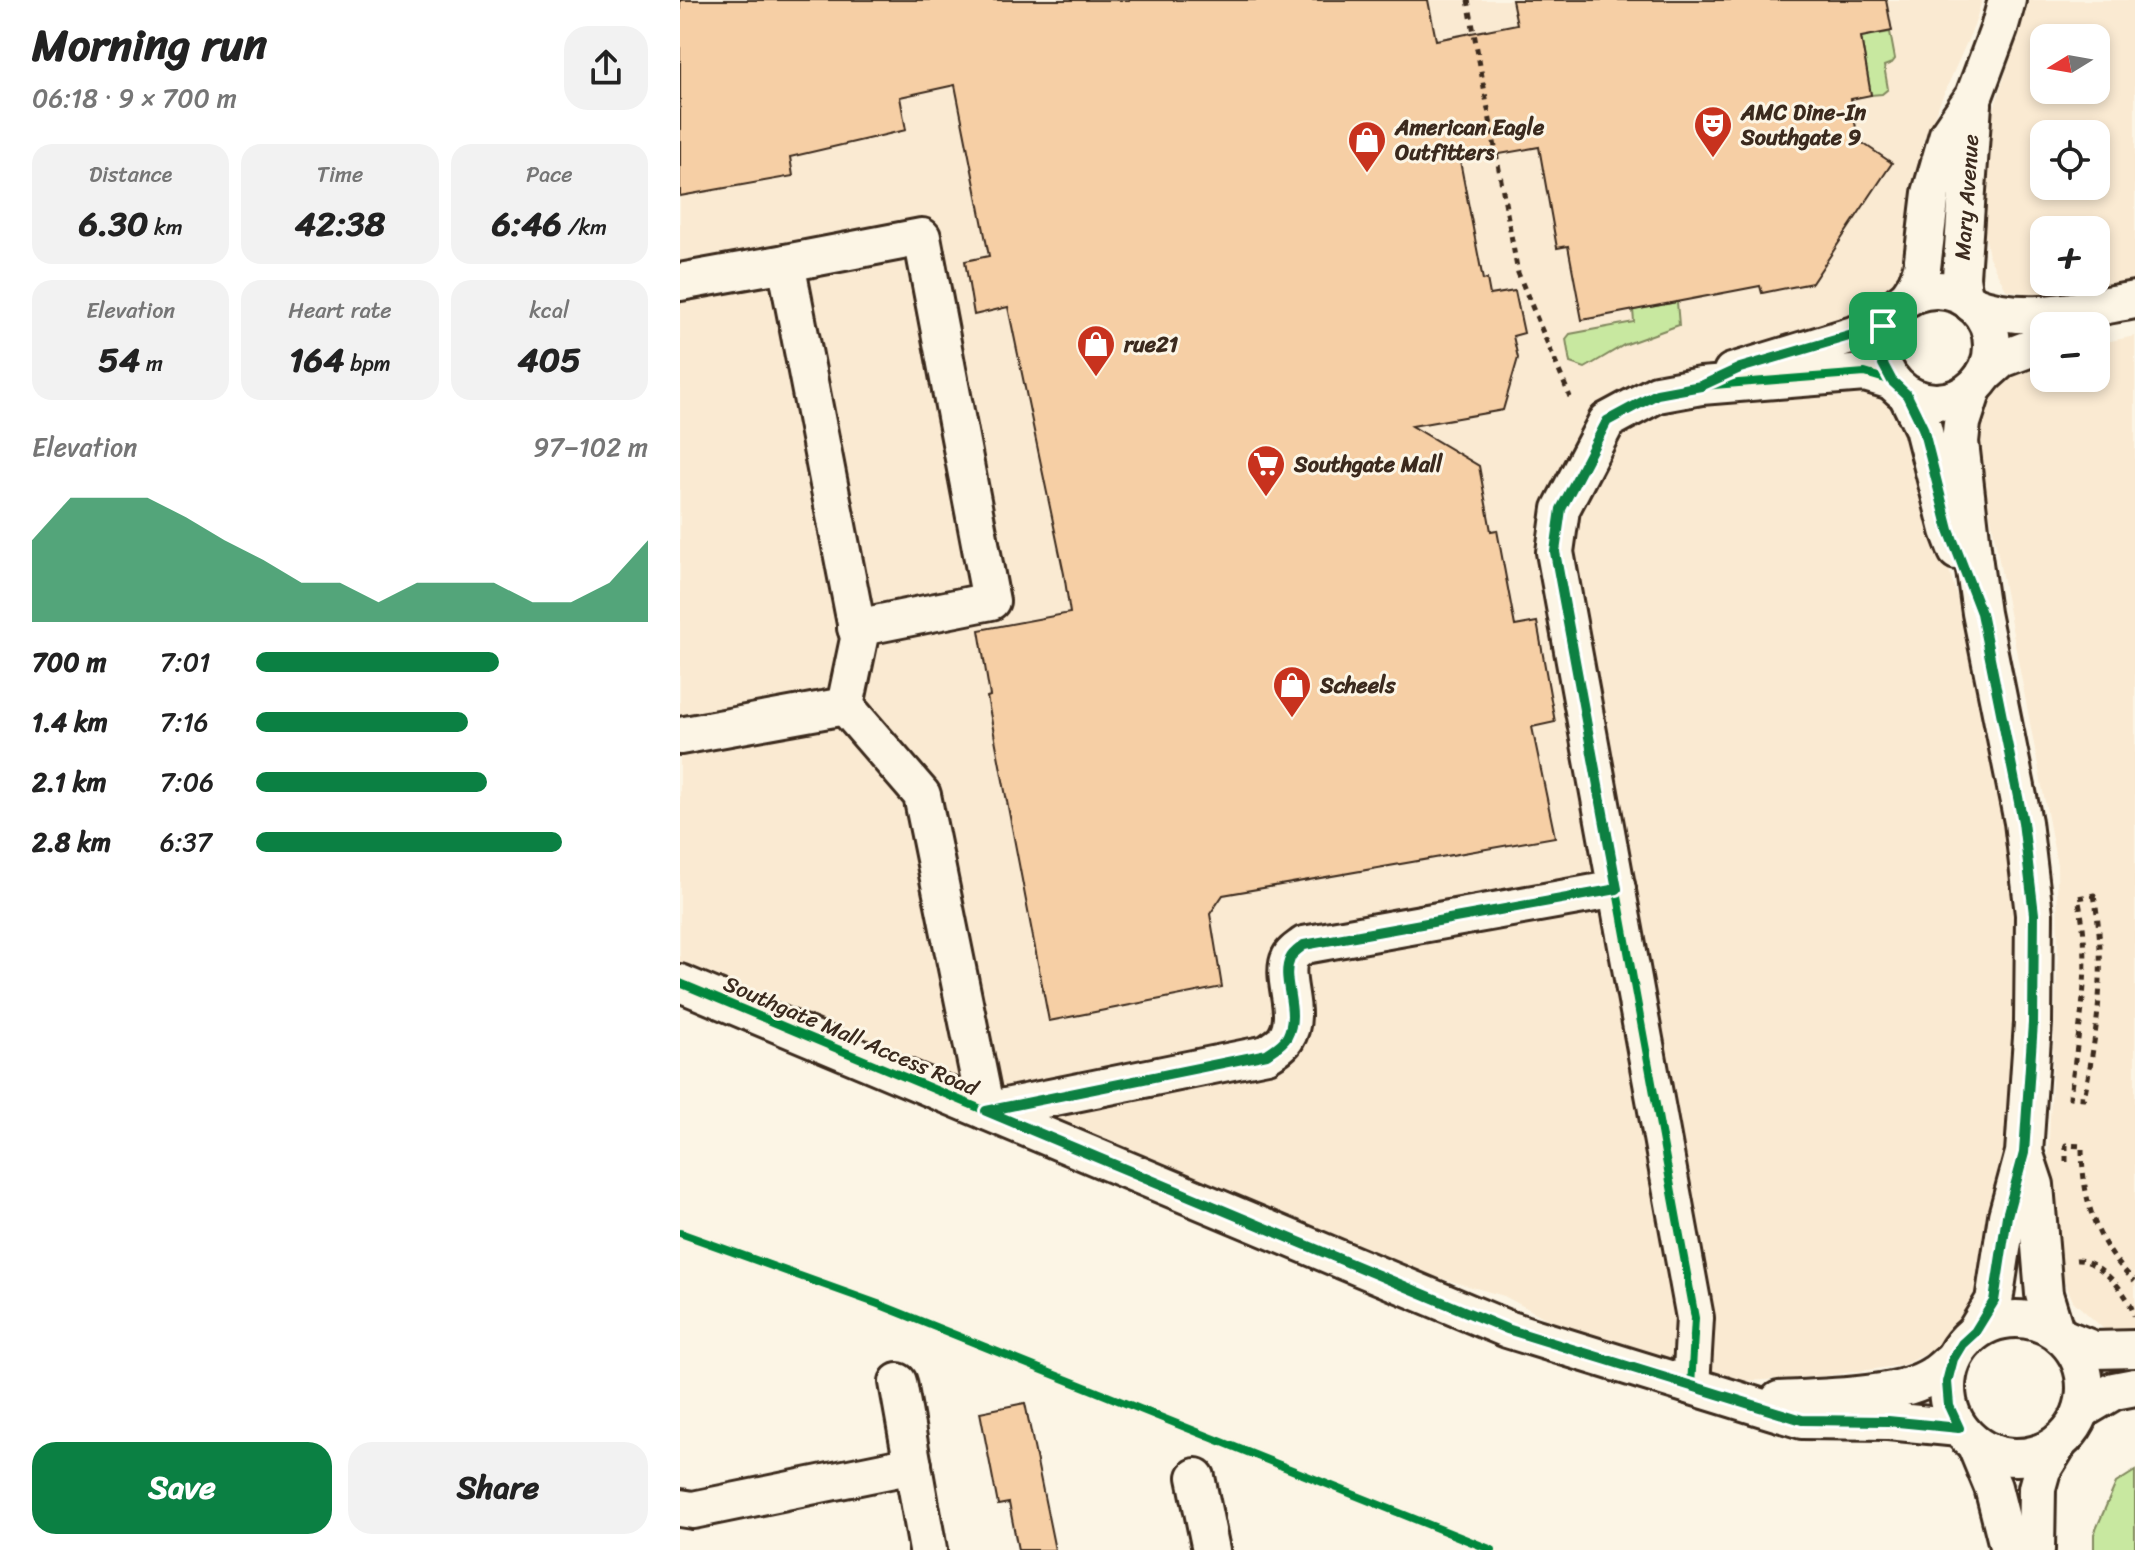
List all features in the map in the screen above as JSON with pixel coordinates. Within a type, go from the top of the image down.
[{"type":"street","name":"Mary Avenue","points":[[1908,297],[1922,268],[1931,193],[1948,134],[1974,96],[2007,0]]},
{"type":"street","name":"Mary Avenue","points":[[1968,301],[1961,277],[1974,96]]},
{"type":"street","points":[[680,282],[922,237],[991,601],[856,628]]},
{"type":"street","points":[[786,263],[859,639],[845,706]]},
{"type":"street","points":[[1983,622],[1949,530],[1923,428],[1883,364],[1880,345],[1883,326],[1893,310],[1908,297],[1927,291],[1946,291],[2000,313],[2038,315],[2135,300]]},
{"type":"street","points":[[1968,301],[1987,324],[1992,341],[1991,359],[1962,423],[1960,442],[1983,622],[2023,822],[2034,914],[2033,1023],[2026,1137],[2007,1216],[1994,1301],[1964,1346],[1947,1382],[1949,1406],[1993,1487],[2009,1550]]},
{"type":"street","points":[[2110,324],[2135,317]]},
{"type":"street","points":[[1701,386],[1740,368],[1883,326]]},
{"type":"street","points":[[1691,1386],[1695,1318],[1555,552],[1561,509],[1607,421],[1657,394],[1701,386],[1865,373],[1923,401],[1941,402],[1958,398],[2002,359],[2030,348]]},
{"type":"street","points":[[680,736],[845,706]]},
{"type":"street","points":[[845,706],[922,795],[986,1111],[1267,1054],[1286,1040],[1293,1018],[1288,967],[1290,956],[1304,945],[1617,889]]},
{"type":"street","name":"Southgate Mall Access Road","points":[[680,983],[1507,1329],[1802,1420],[1888,1421],[1968,1437]]},
{"type":"street","points":[[2026,1137],[2035,1185],[2044,1294],[2060,1334],[2076,1353],[2084,1371],[2086,1391],[2074,1428],[2058,1444],[2042,1470],[2037,1488],[2036,1550]]},
{"type":"street","points":[[1964,1346],[1994,1322],[2015,1318],[2036,1321],[2094,1350],[2135,1349]]},
{"type":"street","name":"Southgate Mall Access Road","points":[[1691,1386],[1731,1398],[1776,1400],[1873,1393],[1932,1376],[1964,1346]]},
{"type":"street","points":[[898,1382],[928,1550]]},
{"type":"street","points":[[2082,1410],[2114,1391],[2135,1387]]},
{"type":"street","points":[[1968,1437],[1995,1455],[2017,1458],[2039,1454],[2058,1444]]},
{"type":"street","points":[[680,1508],[693,1510],[913,1465]]},
{"type":"street","points":[[1196,1477],[1211,1550]]},
{"type":"path","points":[[1468,0],[1518,273],[1570,397]]},
{"type":"path","points":[[2094,895],[2101,934],[2102,980],[2084,1098],[2070,1097],[2086,976],[2084,932],[2078,898],[2094,895]]},
{"type":"path","points":[[2066,1163],[2066,1145],[2082,1146],[2083,1182],[2095,1228],[2103,1244],[2135,1281]]},
{"type":"path","points":[[2071,1260],[2084,1259],[2098,1267],[2130,1302],[2134,1320]]},
{"type":"shaded area","name":"Southgate Mall","points":[[680,0],[1982,0],[1974,26],[1923,141],[1904,262],[1893,294],[1854,325],[1858,386],[1887,404],[1910,438],[1972,647],[1996,764],[2010,869],[2016,965],[2015,1103],[1988,1282],[1948,1343],[1903,1365],[1824,1376],[1733,1382],[1598,1346],[1504,1296],[1390,1264],[1040,1119],[680,964]]},
{"type":"shaded area","points":[[2029,0],[2135,0],[2135,280],[2110,285],[2110,216],[2030,216],[2030,294],[2006,290],[1989,257],[1983,223],[1980,168],[1992,115]]},
{"type":"shaded area","points":[[2135,336],[2135,1338],[2106,1331],[2073,1301],[2064,1281],[2050,1221],[2048,1160],[2058,955],[2057,865],[1978,450],[1985,404],[2011,374],[2030,365],[2030,392],[2110,392],[2110,341]]},
{"type":"green space","points":[[1890,32],[1895,59],[1884,66],[1888,89],[1882,94],[1871,95],[1861,37]]},
{"type":"green space","points":[[1677,302],[1679,325],[1624,345],[1585,368],[1570,363],[1566,339],[1570,334],[1634,322],[1633,310]]},
{"type":"green space","points":[[2135,1471],[2135,1550],[2094,1550],[2094,1534],[2116,1483]]},
{"type":"building","name":"Southgate Mall","points":[[680,0],[1428,0],[1436,40],[1517,24],[1512,0],[1886,0],[1892,31],[1861,37],[1871,95],[1851,99],[1858,140],[1892,163],[1812,283],[1762,293],[1760,286],[1582,320],[1568,246],[1557,248],[1539,147],[1460,161],[1483,280],[1487,279],[1490,295],[1515,291],[1524,333],[1513,336],[1518,358],[1503,410],[1412,426],[1479,466],[1491,531],[1497,530],[1515,626],[1537,622],[1555,722],[1532,727],[1555,837],[1223,895],[1210,914],[1222,987],[1049,1021],[987,697],[990,696],[979,630],[1070,613],[1008,307],[974,315],[965,261],[989,256],[955,85],[900,97],[906,130],[790,157],[793,176],[680,196]]},
{"type":"building","points":[[1025,1403],[1055,1550],[1018,1550],[1009,1503],[998,1505],[980,1412]]},
{"type":"cycle path","points":[[1691,1386],[1695,1318],[1555,552],[1561,509],[1607,421],[1657,394],[1701,386],[1865,373],[1892,381]]},
{"type":"cycle path","points":[[680,983],[1507,1329],[1802,1420],[1888,1421],[1959,1428]]},
{"type":"cycle path","points":[[680,1233],[878,1304],[1492,1550]]},
{"type":"place","name":"AMC Dine-In Southgate 9","points":[[1713,159]]},
{"type":"place","name":"American Eagle Outfitters","points":[[1367,174]]},
{"type":"place","name":"rue21","points":[[1096,378]]},
{"type":"place","name":"Southgate Mall","points":[[1266,498]]},
{"type":"place","name":"Scheels","points":[[1292,719]]},
{"type":"route","points":[[1883,326],[1880,345],[1883,364],[1892,381],[1907,395],[1923,428],[1949,530],[1981,613],[2023,822],[2034,914],[2033,1023],[2024,1153],[2007,1216],[1994,1301],[1953,1359],[1947,1382],[1949,1406],[1959,1428],[1888,1421],[1802,1420],[1507,1329],[986,1111],[1267,1054],[1286,1040],[1293,1018],[1288,967],[1290,956],[1304,945],[1617,889],[1555,552],[1561,509],[1607,421],[1657,394],[1701,386],[1740,368],[1883,326]]}]
